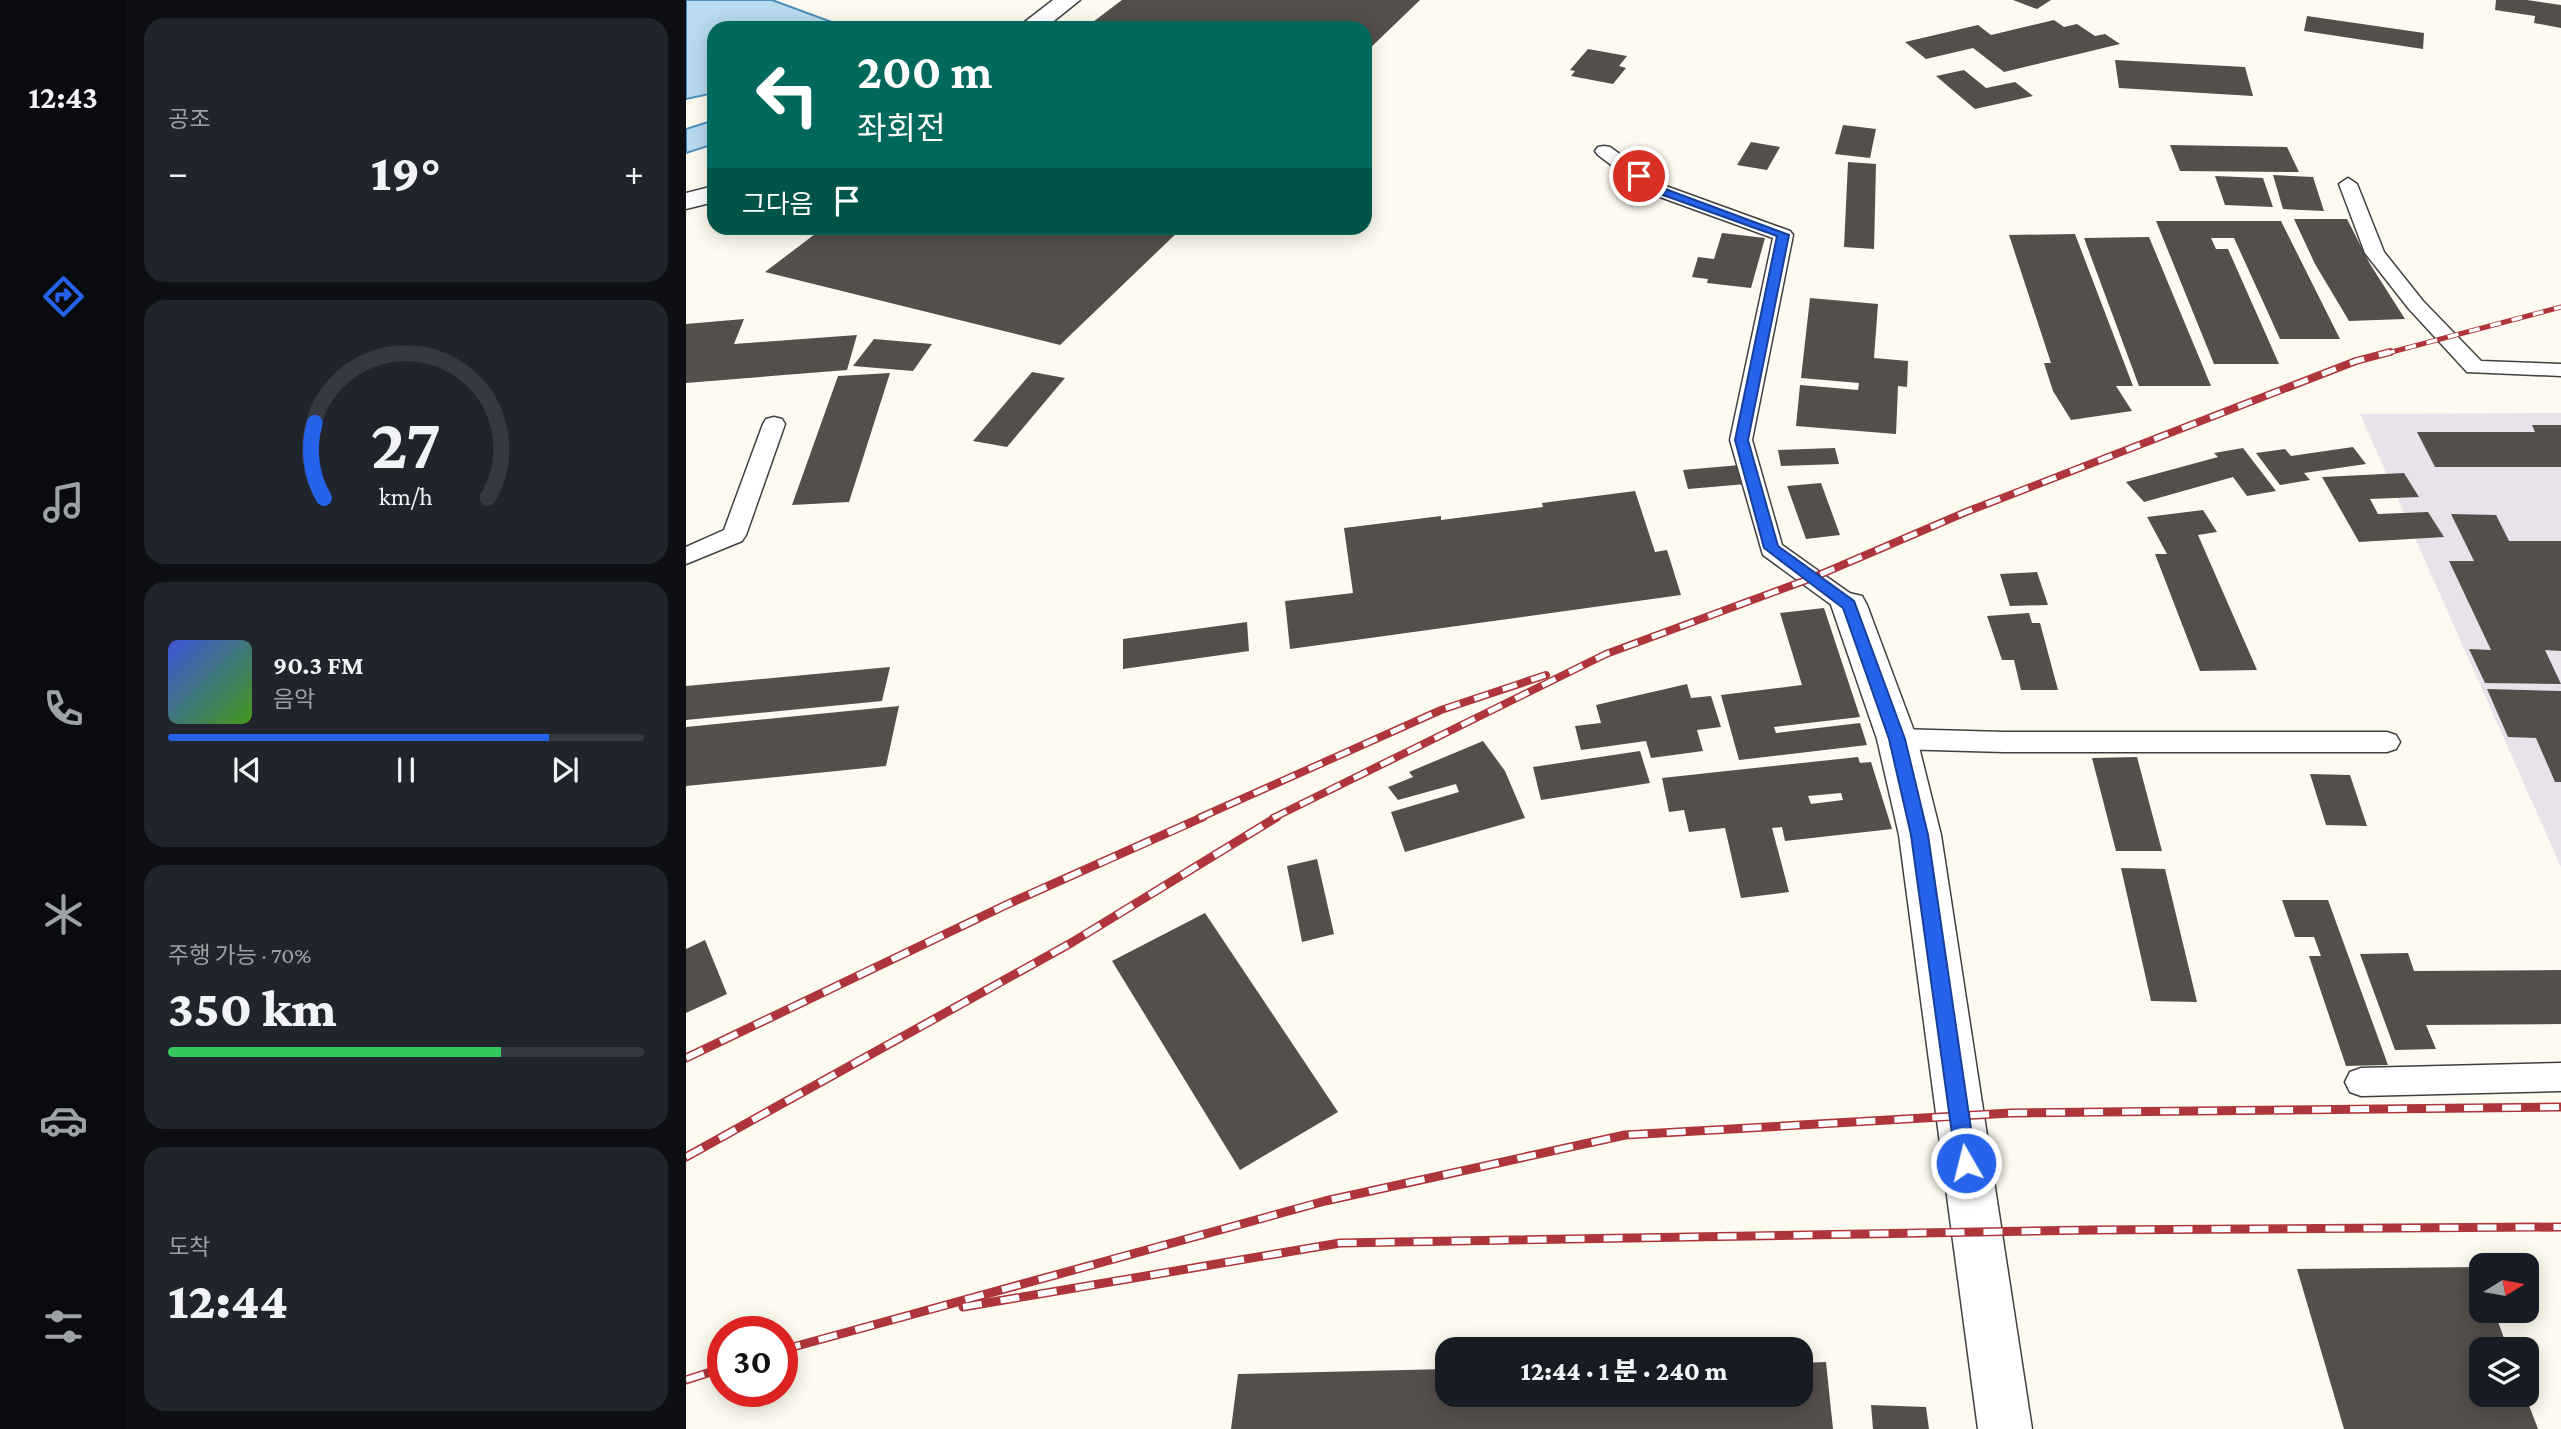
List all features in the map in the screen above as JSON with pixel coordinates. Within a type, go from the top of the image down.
[{"type":"street","points":[[1039,21],[1068,0]]},
{"type":"street","points":[[686,201],[707,196]]},
{"type":"street","points":[[1849,605],[1897,739],[1920,835],[2005,1429]]},
{"type":"lane","points":[[1604,150],[1656,189],[1783,235],[1741,440],[1772,548],[1849,605]]},
{"type":"lane","points":[[2348,184],[2375,253],[2416,305],[2475,367],[2561,370]]},
{"type":"lane","points":[[686,556],[734,535],[774,424]]},
{"type":"lane","points":[[1897,739],[2004,742],[2386,742]]},
{"type":"lane","points":[[2361,1082],[2561,1077]]},
{"type":"shaded area","points":[[2561,413],[2561,867],[2360,414]]},
{"type":"water","points":[[686,0],[772,0],[829,21],[707,21],[707,94],[686,99]]},
{"type":"water","points":[[707,122],[707,146],[686,153],[686,129]]},
{"type":"building","points":[[1122,0],[1420,0],[1372,46],[1372,21],[1094,21]]},
{"type":"building","points":[[2013,0],[2051,0],[2037,9]]},
{"type":"building","points":[[2496,0],[2527,0],[2561,5],[2561,28],[2534,23],[2535,16],[2495,10]]},
{"type":"building","points":[[2307,16],[2424,33],[2423,49],[2304,31]]},
{"type":"building","points":[[2054,20],[2064,27],[2077,24],[2095,36],[2105,34],[2120,44],[2004,72],[1973,48],[1926,59],[1905,42],[1978,25],[1991,35]]},
{"type":"building","points":[[1588,49],[1627,56],[1619,66],[1626,68],[1613,84],[1571,76],[1575,71],[1570,70]]},
{"type":"building","points":[[2115,60],[2245,67],[2253,96],[2119,88]]},
{"type":"building","points":[[1964,70],[1986,88],[2015,82],[2033,96],[1975,109],[1936,76]]},
{"type":"building","points":[[1843,125],[1876,129],[1870,158],[1835,154]]},
{"type":"building","points":[[1751,142],[1780,147],[1767,170],[1737,165]]},
{"type":"building","points":[[2170,145],[2287,147],[2299,172],[2180,171]]},
{"type":"building","points":[[1848,162],[1876,164],[1874,249],[1844,247]]},
{"type":"building","points":[[2273,175],[2313,177],[2324,211],[2283,209]]},
{"type":"building","points":[[2215,176],[2263,178],[2273,207],[2225,205]]},
{"type":"building","points":[[2294,219],[2347,219],[2370,264],[2405,319],[2349,321],[2315,264]]},
{"type":"building","points":[[2156,221],[2281,221],[2340,339],[2280,339],[2234,238],[2211,238],[2216,249],[2228,249],[2279,364],[2214,364]]},
{"type":"building","points":[[1722,233],[1765,238],[1751,288],[1707,283],[1708,279],[1692,277],[1698,257],[1714,259]]},
{"type":"building","points":[[2075,234],[2133,386],[2116,386],[2132,411],[2071,420],[2053,391],[2044,363],[2051,363],[2009,235]]},
{"type":"building","points":[[814,235],[1175,235],[1060,345],[765,272]]},
{"type":"building","points":[[2149,237],[2211,386],[2139,386],[2084,238]]},
{"type":"building","points":[[1810,298],[1878,304],[1874,358],[1908,361],[1907,387],[1898,386],[1896,434],[1796,426],[1800,385],[1858,390],[1859,383],[1801,378]]},
{"type":"building","points":[[744,319],[734,344],[857,335],[847,370],[686,383],[686,324]]},
{"type":"building","points":[[874,339],[932,344],[913,371],[853,366]]},
{"type":"building","points":[[1032,372],[1065,378],[1007,447],[973,441]]},
{"type":"building","points":[[890,373],[849,502],[792,505],[838,376]]},
{"type":"building","points":[[2532,425],[2561,425],[2561,467],[2435,467],[2417,432],[2535,432]]},
{"type":"building","points":[[2353,447],[2366,464],[2304,473],[2310,480],[2280,485],[2256,453],[2285,449],[2291,456]]},
{"type":"building","points":[[1835,448],[1839,464],[1781,466],[1778,450]]},
{"type":"building","points":[[2243,448],[2276,491],[2247,496],[2233,477],[2144,502],[2126,482],[2218,457],[2214,453]]},
{"type":"building","points":[[1740,465],[1746,484],[1688,489],[1683,470]]},
{"type":"building","points":[[2404,473],[2419,497],[2370,499],[2378,514],[2428,512],[2444,537],[2359,542],[2322,477]]},
{"type":"building","points":[[1821,483],[1840,535],[1806,539],[1787,486]]},
{"type":"building","points":[[1635,491],[1655,552],[1667,550],[1681,595],[1290,649],[1285,601],[1353,593],[1344,528],[1441,516],[1441,520],[1543,507],[1542,503]]},
{"type":"building","points":[[2203,510],[2217,532],[2198,535],[2257,670],[2200,671],[2155,554],[2167,554],[2147,517]]},
{"type":"building","points":[[2451,514],[2496,515],[2509,541],[2561,541],[2561,651],[2545,650],[2561,684],[2485,683],[2469,649],[2491,650],[2449,561],[2474,561]]},
{"type":"building","points":[[2037,572],[2048,605],[2010,606],[2000,574]]},
{"type":"building","points":[[1824,608],[1860,717],[1774,727],[1776,733],[1860,723],[1867,745],[1739,760],[1721,695],[1802,685],[1780,613]]},
{"type":"building","points":[[2029,613],[2032,623],[2040,623],[2058,690],[2021,690],[2014,660],[2002,660],[1987,616]]},
{"type":"building","points":[[1247,622],[1249,651],[1123,669],[1123,639]]},
{"type":"building","points":[[890,667],[882,701],[686,720],[686,686]]},
{"type":"building","points":[[1687,684],[1691,698],[1711,696],[1721,727],[1697,730],[1703,751],[1651,758],[1646,741],[1581,750],[1575,726],[1601,723],[1596,705]]},
{"type":"building","points":[[2487,689],[2561,691],[2561,782],[2555,782],[2536,738],[2508,737]]},
{"type":"building","points":[[899,706],[886,766],[686,786],[686,727]]},
{"type":"building","points":[[1483,741],[1505,771],[1525,818],[1405,852],[1391,812],[1459,792],[1456,784],[1398,800],[1388,787],[1413,777],[1409,772]]},
{"type":"building","points":[[1640,751],[1650,783],[1541,800],[1533,767]]},
{"type":"building","points":[[1858,757],[1860,763],[1871,762],[1892,829],[1785,841],[1782,827],[1772,828],[1789,892],[1741,898],[1725,828],[1689,832],[1684,810],[1669,812],[1662,778]],"holes":[[[1841,793],[1843,800],[1811,804],[1808,796]]]},
{"type":"building","points":[[2137,757],[2162,851],[2116,851],[2092,758]]},
{"type":"building","points":[[2310,774],[2350,775],[2367,826],[2326,825]]},
{"type":"building","points":[[1317,859],[1334,934],[1302,942],[1287,866]]},
{"type":"building","points":[[2121,868],[2165,869],[2197,1002],[2151,1001]]},
{"type":"building","points":[[2282,900],[2328,900],[2388,1065],[2346,1066],[2309,956],[2321,956],[2314,937],[2295,937]]},
{"type":"building","points":[[1205,913],[1338,1112],[1240,1170],[1112,961]]},
{"type":"building","points":[[705,940],[727,994],[686,1013],[686,949]]},
{"type":"building","points":[[2408,953],[2414,971],[2561,970],[2561,1024],[2426,1025],[2436,1049],[2395,1050],[2360,954]]},
{"type":"building","points":[[2469,1267],[2469,1323],[2498,1323],[2504,1337],[2469,1337],[2469,1407],[2530,1407],[2538,1429],[2344,1429],[2297,1269]]},
{"type":"building","points":[[1826,1362],[1833,1429],[1231,1429],[1238,1374],[1435,1369],[1435,1407],[1813,1407],[1813,1363]]},
{"type":"building","points":[[1871,1405],[1926,1407],[1929,1429],[1873,1429]]},
{"type":"railway","points":[[2384,354],[2561,307]]},
{"type":"railway","points":[[1273,818],[1606,654],[1812,578],[1966,512],[2356,361],[2390,352]]},
{"type":"railway","points":[[1199,818],[1441,710],[1546,675]]},
{"type":"railway","points":[[686,1058],[1008,904],[1203,817]]},
{"type":"railway","points":[[686,1157],[1071,943],[1277,817]]},
{"type":"railway","points":[[798,1346],[1325,1201],[1625,1135],[2011,1113],[2561,1107]]},
{"type":"railway","points":[[963,1307],[1340,1243],[2092,1230],[2561,1227]]},
{"type":"railway","points":[[686,1380],[707,1373]]},
{"type":"route","points":[[1639,176],[1656,189],[1783,235],[1741,440],[1772,548],[1849,605],[1897,739],[1920,835],[1966,1163]]}]
